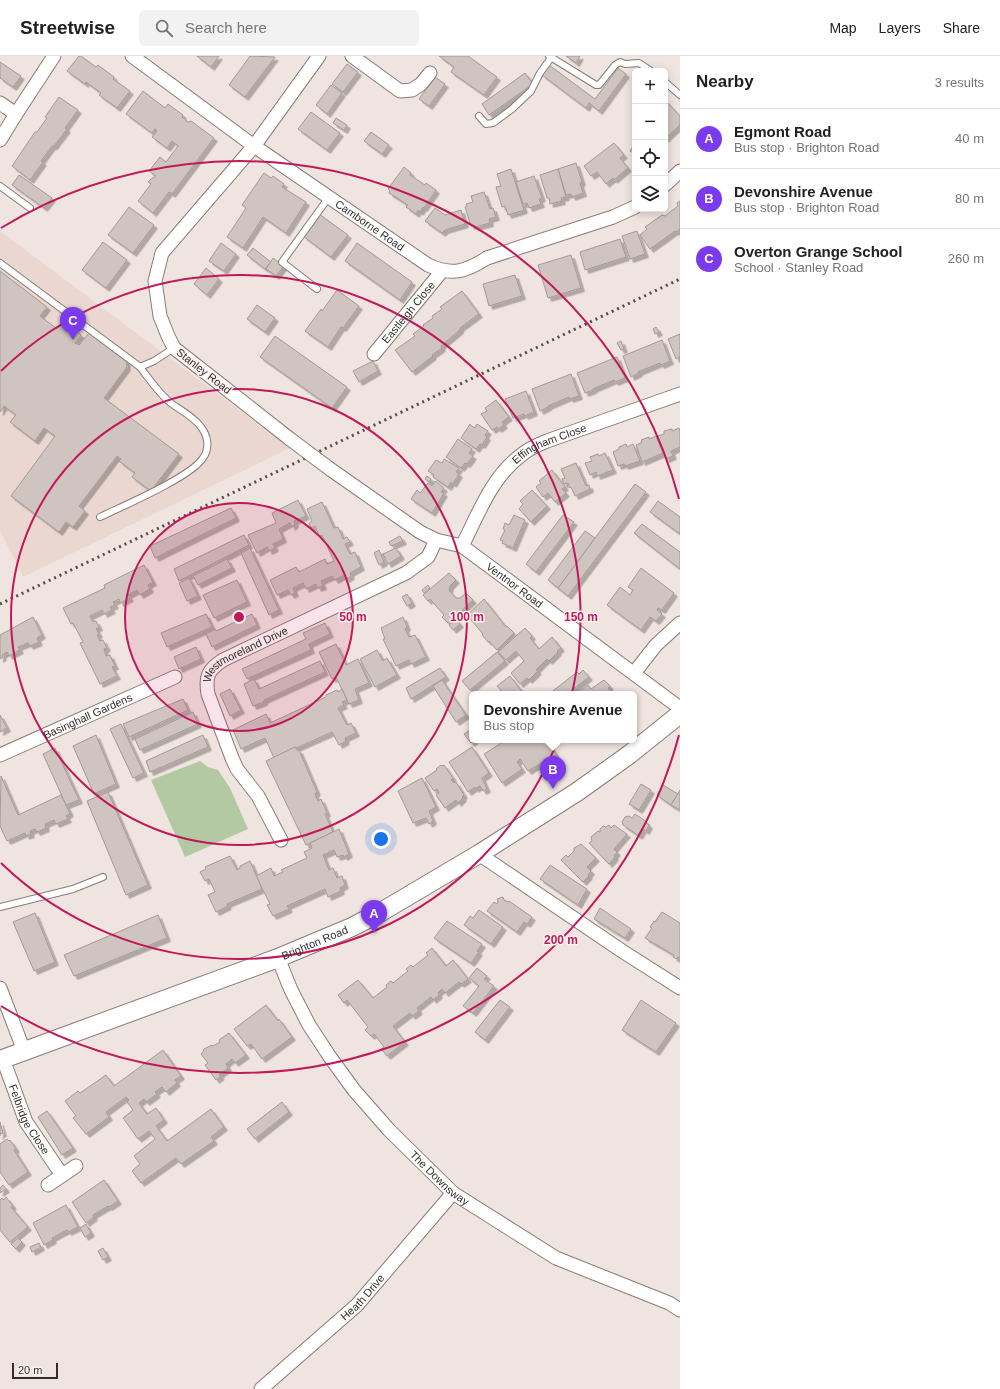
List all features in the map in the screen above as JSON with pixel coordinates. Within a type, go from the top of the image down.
[{"type":"main road","name":"Brighton Road","points":[[1,1060],[278,958],[352,927],[381,912],[479,854],[599,777],[680,714]]},
{"type":"street","points":[[0,140],[54,56]]},
{"type":"street","name":"Camborne Road","points":[[132,56],[254,146],[428,265],[442,271],[458,271],[475,266],[487,258],[613,217],[632,208]]},
{"type":"street","name":"Stanley Road","points":[[319,56],[254,146],[162,254],[155,281],[160,316],[174,348],[330,469],[400,520],[420,532]]},
{"type":"street","points":[[352,56],[400,91],[412,90],[421,84],[430,73]]},
{"type":"street","points":[[0,103],[16,114]]},
{"type":"street","points":[[668,182],[680,171]]},
{"type":"street","name":"Eastleigh Close","points":[[374,354],[442,271]]},
{"type":"street","name":"Effingham Close","points":[[462,546],[494,485],[505,470],[531,448],[552,439],[680,394]]},
{"type":"street","name":"Ventnor Road","points":[[420,532],[436,540],[462,546],[680,708]]},
{"type":"street","name":"Westmoreland Drive","points":[[281,840],[258,796],[238,769],[232,758],[208,694],[206,682],[208,674],[214,666],[223,660],[406,573],[428,557],[436,540]]},
{"type":"street","points":[[634,673],[656,645],[680,623]]},
{"type":"street","name":"Basinghall Gardens","points":[[0,755],[175,677]]},
{"type":"street","points":[[479,854],[680,988]]},
{"type":"street","name":"The Downsway","points":[[278,958],[291,990],[309,1024],[330,1057],[354,1090],[389,1130],[453,1193],[556,1258],[669,1303],[680,1310]]},
{"type":"street","points":[[0,988],[24,1051]]},
{"type":"street","name":"Felbridge Close","points":[[1,1060],[26,1122],[62,1175]]},
{"type":"street","points":[[48,1185],[76,1166]]},
{"type":"street","name":"Heath Drive","points":[[261,1389],[356,1305],[453,1193]]},
{"type":"lane","points":[[480,116],[486,124],[492,123],[512,109],[531,91],[550,57],[596,85],[599,85],[615,65],[620,62],[625,64],[639,63],[646,68]]},
{"type":"lane","points":[[668,85],[680,95]]},
{"type":"lane","points":[[0,186],[30,208]]},
{"type":"lane","points":[[317,289],[282,262],[329,197]]},
{"type":"lane","points":[[0,263],[140,367],[157,389],[201,426],[205,432],[208,448],[204,458],[198,465],[178,478],[100,517]]},
{"type":"lane","points":[[140,367],[154,361],[174,348]]},
{"type":"lane","points":[[0,906],[73,889],[103,877]]},
{"type":"shaded area","points":[[0,231],[290,448],[23,577],[0,531]]},
{"type":"green space","points":[[200,761],[208,767],[218,770],[230,788],[248,829],[185,857],[151,780]]},
{"type":"building","points":[[79,56],[96,67],[98,65],[114,77],[113,79],[130,91],[117,108],[99,95],[101,93],[67,71]]},
{"type":"building","points":[[197,56],[219,56],[211,67]]},
{"type":"building","points":[[250,56],[275,57],[245,97],[229,85]]},
{"type":"building","points":[[439,56],[468,56],[497,77],[484,95],[451,72],[454,67]]},
{"type":"building","points":[[566,56],[580,56],[576,63]]},
{"type":"building","points":[[0,62],[21,76],[13,87],[0,78]]},
{"type":"building","points":[[347,64],[358,72],[343,92],[332,84]]},
{"type":"building","points":[[549,65],[595,99],[618,68],[626,74],[599,111],[589,103],[586,108],[542,75]]},
{"type":"building","points":[[525,73],[533,84],[489,115],[482,104]]},
{"type":"building","points":[[435,77],[445,84],[429,106],[419,99]]},
{"type":"building","points":[[331,85],[342,93],[327,114],[316,105]]},
{"type":"building","points":[[143,91],[165,108],[168,104],[183,115],[182,117],[188,122],[191,121],[214,138],[172,194],[169,192],[153,213],[138,201],[151,184],[148,182],[156,176],[149,171],[160,157],[166,162],[178,146],[172,141],[167,148],[152,137],[157,131],[155,129],[152,133],[126,114]]},
{"type":"building","points":[[59,97],[78,110],[65,128],[67,129],[41,161],[43,162],[30,180],[12,166],[35,132],[37,132],[47,118],[45,117]]},
{"type":"building","points":[[668,103],[680,116],[680,125],[668,136]]},
{"type":"building","points":[[311,112],[340,133],[327,150],[298,129]]},
{"type":"building","points":[[336,118],[347,125],[344,130],[333,123]]},
{"type":"building","points":[[371,132],[389,145],[382,154],[364,141]]},
{"type":"building","points":[[614,143],[624,155],[620,158],[628,168],[614,180],[613,178],[606,184],[597,172],[591,176],[584,166]]},
{"type":"building","points":[[576,163],[582,182],[580,183],[583,193],[572,197],[571,194],[566,195],[558,169]]},
{"type":"building","points":[[404,167],[411,173],[410,175],[436,190],[424,208],[423,207],[420,212],[418,210],[416,214],[406,207],[408,205],[389,193],[390,191],[388,189]]},
{"type":"building","points":[[511,169],[524,210],[508,215],[505,206],[502,207],[496,187],[501,186],[497,174]]},
{"type":"building","points":[[558,169],[566,197],[561,198],[562,201],[550,204],[540,175]]},
{"type":"building","points":[[264,173],[271,178],[273,176],[284,184],[282,187],[306,202],[286,233],[263,217],[243,248],[227,237],[246,208],[242,205]]},
{"type":"building","points":[[19,175],[52,198],[44,208],[12,185]]},
{"type":"building","points":[[534,176],[542,198],[539,199],[541,204],[529,208],[527,203],[523,204],[516,182]]},
{"type":"building","points":[[484,192],[490,209],[493,208],[496,217],[489,219],[490,223],[475,227],[474,225],[471,226],[465,207],[467,206],[466,204],[473,202],[471,196]]},
{"type":"building","points":[[680,201],[680,229],[650,249],[640,235],[647,229],[645,227],[662,215],[665,216],[678,206],[677,203]]},
{"type":"building","points":[[129,207],[154,225],[133,253],[108,235]]},
{"type":"building","points":[[435,208],[445,215],[461,210],[465,224],[445,230],[442,233],[425,221]]},
{"type":"building","points":[[319,214],[348,235],[331,257],[303,236]]},
{"type":"building","points":[[637,231],[645,254],[630,259],[622,236]]},
{"type":"building","points":[[620,239],[626,257],[585,270],[580,252]]},
{"type":"building","points":[[103,242],[127,260],[106,288],[82,270]]},
{"type":"building","points":[[221,243],[236,254],[224,271],[209,261]]},
{"type":"building","points":[[357,243],[412,282],[400,300],[345,261]]},
{"type":"building","points":[[253,248],[271,262],[265,269],[247,255]]},
{"type":"building","points":[[571,255],[581,288],[548,298],[538,265]]},
{"type":"building","points":[[273,258],[284,266],[276,276],[266,269]]},
{"type":"building","points":[[206,268],[219,279],[207,295],[194,284]]},
{"type":"building","points":[[0,271],[47,307],[40,316],[57,329],[63,321],[81,335],[75,343],[79,345],[89,333],[126,361],[127,367],[104,398],[179,454],[151,491],[132,477],[135,473],[119,461],[121,459],[117,456],[79,506],[85,511],[73,527],[66,522],[59,532],[11,496],[55,436],[44,428],[35,441],[10,422],[16,415],[4,406],[0,412]]},
{"type":"building","points":[[515,275],[522,296],[489,306],[483,284]]},
{"type":"building","points":[[337,290],[359,306],[343,328],[341,327],[328,347],[305,331]]},
{"type":"building","points":[[462,291],[479,314],[460,328],[460,330],[441,346],[442,348],[412,372],[395,350],[415,336],[413,334],[433,318],[432,316],[442,309],[440,307]]},
{"type":"building","points":[[257,305],[275,318],[265,332],[247,319]]},
{"type":"building","points":[[656,327],[659,332],[655,334],[653,329]]},
{"type":"building","points":[[680,334],[680,357],[676,359],[668,339]]},
{"type":"building","points":[[275,336],[347,387],[332,408],[260,357]]},
{"type":"building","points":[[662,340],[670,361],[661,365],[660,363],[638,372],[639,373],[631,377],[623,356]]},
{"type":"building","points":[[621,341],[624,349],[621,350],[617,343]]},
{"type":"building","points":[[617,357],[625,378],[615,382],[614,380],[585,393],[577,373]]},
{"type":"building","points":[[373,361],[378,371],[359,382],[353,371]]},
{"type":"building","points":[[571,374],[579,396],[570,399],[569,397],[540,411],[532,389]]},
{"type":"building","points":[[526,391],[534,412],[525,416],[524,414],[513,418],[505,399]]},
{"type":"building","points":[[496,400],[509,417],[502,422],[504,425],[498,429],[497,427],[492,430],[481,414],[487,411],[485,408]]},
{"type":"building","points":[[470,424],[474,428],[477,424],[488,431],[485,435],[487,437],[482,445],[480,444],[476,449],[461,438]]},
{"type":"building","points":[[679,428],[680,447],[671,451],[673,456],[666,459],[658,436],[664,434],[664,431],[672,429],[672,431]]},
{"type":"building","points":[[656,436],[663,453],[642,462],[636,445],[642,442],[641,440]]},
{"type":"building","points":[[458,439],[472,449],[469,453],[473,456],[467,464],[465,463],[461,468],[446,457]]},
{"type":"building","points":[[626,444],[627,447],[633,444],[640,461],[625,466],[624,464],[618,466],[613,452]]},
{"type":"building","points":[[605,453],[613,470],[597,476],[596,472],[590,475],[585,463],[592,461],[590,457],[598,454],[599,456]]},
{"type":"building","points":[[444,459],[459,468],[456,472],[459,474],[453,484],[451,482],[448,487],[433,477],[434,475],[428,471],[436,460],[442,463]]},
{"type":"building","points":[[576,463],[586,486],[589,485],[590,489],[575,496],[568,483],[564,484],[562,479],[565,478],[561,469]]},
{"type":"building","points":[[552,470],[565,487],[562,489],[566,493],[555,502],[548,493],[543,497],[536,487],[541,483],[539,481]]},
{"type":"building","points":[[427,476],[431,479],[429,482],[425,479]]},
{"type":"building","points":[[435,481],[444,488],[441,492],[444,493],[432,513],[411,499],[417,490],[420,493],[428,483],[432,486]]},
{"type":"building","points":[[635,484],[646,492],[568,596],[558,588]]},
{"type":"building","points":[[532,490],[547,506],[531,522],[519,509],[523,504],[520,501]]},
{"type":"building","points":[[298,500],[306,516],[294,521],[295,524],[292,527],[290,523],[279,529],[283,539],[273,544],[275,548],[269,551],[267,547],[257,553],[248,535],[276,523],[272,513]]},
{"type":"building","points":[[658,501],[680,517],[680,534],[650,512]]},
{"type":"building","points":[[322,502],[334,528],[338,527],[343,539],[347,537],[350,542],[345,544],[350,554],[355,552],[361,567],[350,573],[351,576],[346,579],[344,575],[335,580],[332,576],[321,581],[323,586],[318,588],[316,584],[306,589],[303,583],[293,588],[295,593],[291,595],[288,590],[277,595],[270,580],[296,567],[299,572],[325,559],[327,564],[334,561],[322,535],[319,536],[315,526],[311,528],[309,523],[312,521],[307,509]]},
{"type":"building","points":[[231,508],[236,518],[155,558],[150,546]]},
{"type":"building","points":[[514,515],[525,520],[513,548],[502,543],[503,541],[500,540],[505,530],[503,529],[505,523],[509,525]]},
{"type":"building","points":[[563,515],[574,522],[536,572],[526,564]]},
{"type":"building","points":[[642,524],[680,552],[680,569],[634,533]]},
{"type":"building","points":[[585,531],[595,538],[558,588],[548,580]]},
{"type":"building","points":[[244,535],[249,545],[179,581],[174,569]]},
{"type":"building","points":[[400,536],[403,541],[391,546],[389,542]]},
{"type":"building","points":[[250,548],[279,610],[269,615],[241,553]]},
{"type":"building","points":[[396,548],[401,556],[388,564],[383,554]]},
{"type":"building","points":[[379,550],[384,562],[379,565],[374,553]]},
{"type":"building","points":[[227,559],[232,568],[198,585],[193,576]]},
{"type":"building","points":[[144,565],[153,582],[148,585],[150,589],[140,595],[137,590],[128,595],[130,598],[120,603],[119,599],[113,602],[115,605],[110,607],[112,610],[104,614],[102,610],[90,616],[93,622],[96,621],[99,627],[96,629],[99,634],[97,635],[100,641],[103,640],[107,648],[104,649],[106,656],[110,655],[115,666],[112,667],[117,676],[100,684],[80,643],[83,642],[73,623],[71,624],[63,608],[105,588],[104,585]]},
{"type":"building","points":[[641,568],[674,593],[662,610],[658,608],[657,610],[662,614],[656,621],[650,617],[641,630],[607,605],[620,587],[630,595],[633,590],[628,587]]},
{"type":"building","points":[[449,573],[456,580],[450,586],[449,590],[456,598],[460,598],[466,593],[473,600],[448,623],[442,617],[444,615],[430,599],[428,601],[423,595]]},
{"type":"building","points":[[189,578],[198,596],[187,601],[179,583]]},
{"type":"building","points":[[237,580],[247,602],[214,618],[203,595]]},
{"type":"building","points":[[428,585],[430,588],[424,593],[422,590]]},
{"type":"building","points":[[407,594],[412,603],[407,606],[402,597]]},
{"type":"building","points":[[484,599],[506,627],[507,626],[514,633],[497,650],[482,635],[483,634],[467,615]]},
{"type":"building","points":[[206,614],[212,627],[167,647],[161,633]]},
{"type":"building","points":[[252,614],[257,625],[212,647],[206,634],[215,629],[216,631]]},
{"type":"building","points":[[33,617],[42,635],[37,638],[39,642],[30,646],[28,643],[18,647],[20,650],[9,656],[7,652],[2,655],[3,657],[0,659],[0,635]]},
{"type":"building","points":[[403,617],[407,627],[405,629],[409,637],[415,635],[426,657],[411,664],[409,660],[396,666],[383,639],[385,639],[381,628]]},
{"type":"building","points":[[456,619],[460,624],[453,630],[449,625]]},
{"type":"building","points":[[325,623],[330,634],[309,644],[311,650],[247,679],[242,669],[306,639],[303,633]]},
{"type":"building","points":[[525,628],[532,636],[530,638],[539,649],[552,637],[561,648],[549,661],[547,659],[536,670],[538,671],[529,680],[527,678],[520,684],[511,673],[524,661],[516,651],[506,660],[498,652]]},
{"type":"building","points":[[336,644],[346,665],[358,659],[369,683],[355,689],[359,700],[349,704],[336,677],[332,679],[319,652]]},
{"type":"building","points":[[196,647],[201,659],[179,669],[174,657]]},
{"type":"building","points":[[377,650],[383,661],[387,658],[397,675],[375,687],[360,659]]},
{"type":"building","points":[[497,652],[505,661],[470,690],[462,681]]},
{"type":"building","points":[[320,661],[325,672],[253,706],[244,684],[254,679],[259,689]]},
{"type":"building","points":[[440,668],[446,677],[411,699],[406,688]]},
{"type":"building","points":[[583,670],[589,677],[571,691],[553,691],[577,672],[579,674]]},
{"type":"building","points":[[510,676],[522,691],[501,691],[497,686]]},
{"type":"building","points":[[442,680],[466,715],[456,722],[433,686]]},
{"type":"building","points":[[604,680],[610,686],[608,688],[610,691],[581,691],[588,685],[591,689]]},
{"type":"building","points":[[230,689],[241,710],[230,716],[220,694]]},
{"type":"building","points":[[342,689],[347,700],[342,702],[344,705],[338,708],[347,725],[351,723],[356,733],[345,738],[346,741],[339,745],[332,732],[274,758],[265,738],[241,749],[233,730],[266,714],[270,723],[326,697],[326,695],[337,690],[338,692]]},
{"type":"building","points":[[183,699],[188,710],[129,737],[123,724]]},
{"type":"building","points":[[193,712],[198,724],[140,750],[135,739]]},
{"type":"building","points":[[0,715],[7,728],[0,732]]},
{"type":"building","points":[[121,724],[144,773],[133,778],[110,729]]},
{"type":"building","points":[[469,731],[469,740],[464,734]]},
{"type":"building","points":[[96,735],[116,784],[94,794],[73,746]]},
{"type":"building","points":[[203,735],[208,747],[150,772],[146,761]]},
{"type":"building","points":[[501,743],[549,743],[556,754],[528,771],[520,759],[517,762],[522,769],[502,783],[484,754]]},
{"type":"building","points":[[295,747],[299,750],[317,792],[315,794],[318,801],[321,799],[327,813],[325,814],[333,832],[306,845],[266,761]]},
{"type":"building","points":[[472,747],[489,773],[482,778],[487,789],[483,791],[480,786],[475,789],[475,787],[468,792],[449,762]]},
{"type":"building","points":[[55,748],[79,800],[66,805],[43,754]]},
{"type":"building","points":[[441,765],[444,765],[453,778],[451,780],[454,783],[456,782],[464,795],[458,803],[456,800],[445,808],[436,795],[439,793],[437,789],[434,791],[425,778],[437,770],[436,769]]},
{"type":"building","points":[[1,776],[18,815],[61,795],[70,813],[66,816],[68,819],[56,824],[54,820],[45,824],[46,828],[37,832],[35,829],[30,831],[31,834],[26,836],[25,833],[7,841],[0,826]]},
{"type":"building","points":[[422,778],[436,807],[429,811],[433,821],[429,824],[426,818],[413,823],[398,791]]},
{"type":"building","points":[[641,784],[651,790],[639,810],[629,804]]},
{"type":"building","points":[[663,785],[678,794],[671,805],[657,795]]},
{"type":"building","points":[[680,790],[680,810],[671,805]]},
{"type":"building","points":[[108,792],[148,885],[126,895],[87,801]]},
{"type":"building","points":[[635,814],[649,825],[646,831],[643,829],[639,836],[623,825],[622,822],[625,817],[629,816],[632,818]]},
{"type":"building","points":[[609,825],[611,828],[614,825],[627,834],[614,849],[617,852],[609,864],[589,843],[592,841],[591,837],[598,831],[600,832],[600,829],[603,826],[606,827]]},
{"type":"building","points":[[339,829],[349,854],[344,857],[343,855],[337,857],[334,850],[323,855],[329,870],[333,868],[337,878],[342,876],[345,885],[340,888],[341,891],[328,897],[325,889],[287,906],[289,909],[273,916],[267,905],[270,904],[256,876],[271,868],[274,876],[283,872],[281,870],[307,858],[304,852],[312,848],[310,843]]},
{"type":"building","points":[[581,844],[596,858],[587,867],[591,871],[588,875],[589,876],[583,882],[561,860],[566,855],[568,857],[574,851],[574,848]]},
{"type":"building","points":[[230,856],[237,870],[240,866],[250,861],[262,889],[227,904],[228,906],[216,912],[208,895],[215,892],[209,879],[205,881],[200,872],[206,869],[205,867]]},
{"type":"building","points":[[550,865],[587,889],[578,905],[540,879]]},
{"type":"building","points":[[503,897],[504,900],[509,901],[532,917],[527,924],[524,922],[517,932],[487,911],[494,902],[497,904],[497,899]]},
{"type":"building","points":[[600,908],[631,929],[625,938],[594,919]]},
{"type":"building","points":[[479,910],[503,927],[491,944],[464,925],[470,916],[473,918]]},
{"type":"building","points":[[662,912],[680,923],[680,958],[678,957],[677,959],[673,957],[674,955],[645,938],[652,928],[650,927]]},
{"type":"building","points":[[35,913],[55,962],[34,971],[13,922]]},
{"type":"building","points":[[158,915],[167,938],[74,976],[64,955]]},
{"type":"building","points":[[447,921],[482,944],[477,951],[479,952],[471,963],[434,938]]},
{"type":"building","points":[[432,948],[446,966],[453,960],[468,979],[461,984],[459,982],[445,993],[442,989],[438,993],[439,995],[433,1000],[431,997],[417,1008],[419,1011],[412,1016],[410,1013],[393,1026],[405,1042],[387,1056],[381,1049],[384,1047],[374,1034],[371,1036],[365,1030],[368,1027],[347,1000],[344,1003],[338,995],[358,980],[373,998],[387,987],[386,985],[391,981],[393,983],[408,971],[406,969],[411,965],[413,967],[428,955],[426,953]]},
{"type":"building","points":[[477,968],[487,976],[484,979],[494,986],[473,1013],[463,1006],[479,986],[469,978]]},
{"type":"building","points":[[500,1000],[510,1007],[485,1040],[475,1032]]},
{"type":"building","points":[[641,1000],[676,1023],[656,1052],[622,1030]]},
{"type":"building","points":[[266,1005],[278,1021],[279,1019],[292,1037],[262,1059],[251,1044],[247,1046],[234,1029]]},
{"type":"building","points":[[229,1033],[246,1055],[235,1063],[232,1059],[226,1064],[228,1068],[219,1075],[221,1076],[216,1080],[205,1065],[208,1063],[201,1054],[204,1049],[220,1042],[219,1040]]},
{"type":"building","points":[[163,1050],[181,1076],[175,1080],[177,1083],[166,1092],[162,1087],[155,1092],[157,1094],[146,1102],[144,1099],[139,1103],[147,1114],[156,1108],[164,1120],[156,1126],[167,1141],[211,1109],[224,1127],[211,1137],[214,1141],[181,1164],[176,1158],[141,1183],[132,1171],[140,1164],[134,1156],[155,1139],[149,1131],[138,1139],[123,1118],[133,1110],[127,1102],[129,1100],[126,1097],[106,1112],[109,1117],[86,1134],[73,1118],[76,1116],[65,1101],[78,1091],[80,1093],[106,1075],[114,1086]]},
{"type":"building","points":[[282,1102],[289,1112],[255,1139],[247,1129]]},
{"type":"building","points":[[47,1111],[73,1148],[62,1155],[38,1117]]},
{"type":"building","points":[[0,1122],[3,1133],[0,1134]]},
{"type":"building","points":[[7,1139],[9,1141],[10,1140],[16,1149],[14,1150],[28,1172],[9,1185],[0,1172],[0,1144]]},
{"type":"building","points":[[104,1180],[118,1201],[93,1215],[94,1217],[86,1223],[72,1202]]},
{"type":"building","points":[[3,1185],[6,1189],[0,1193],[0,1188]]},
{"type":"building","points":[[6,1197],[13,1206],[11,1207],[28,1227],[10,1242],[0,1230],[0,1200],[2,1198],[4,1200]]},
{"type":"building","points":[[66,1205],[78,1227],[68,1232],[67,1230],[52,1238],[53,1240],[44,1245],[33,1223]]},
{"type":"building","points":[[86,1224],[91,1233],[85,1237],[80,1228]]},
{"type":"building","points":[[18,1238],[22,1242],[16,1249],[11,1244]]},
{"type":"building","points":[[39,1243],[41,1247],[32,1252],[30,1247]]},
{"type":"building","points":[[103,1248],[108,1257],[103,1260],[98,1251]]},
{"type":"railway","points":[[0,604],[680,279]]},
{"type":"place","name":"Overton Grange School","points":[[73,340]]},
{"type":"place","name":"Devonshire Avenue","points":[[553,789]]},
{"type":"place","name":"Egmont Road","points":[[374,933]]}]
